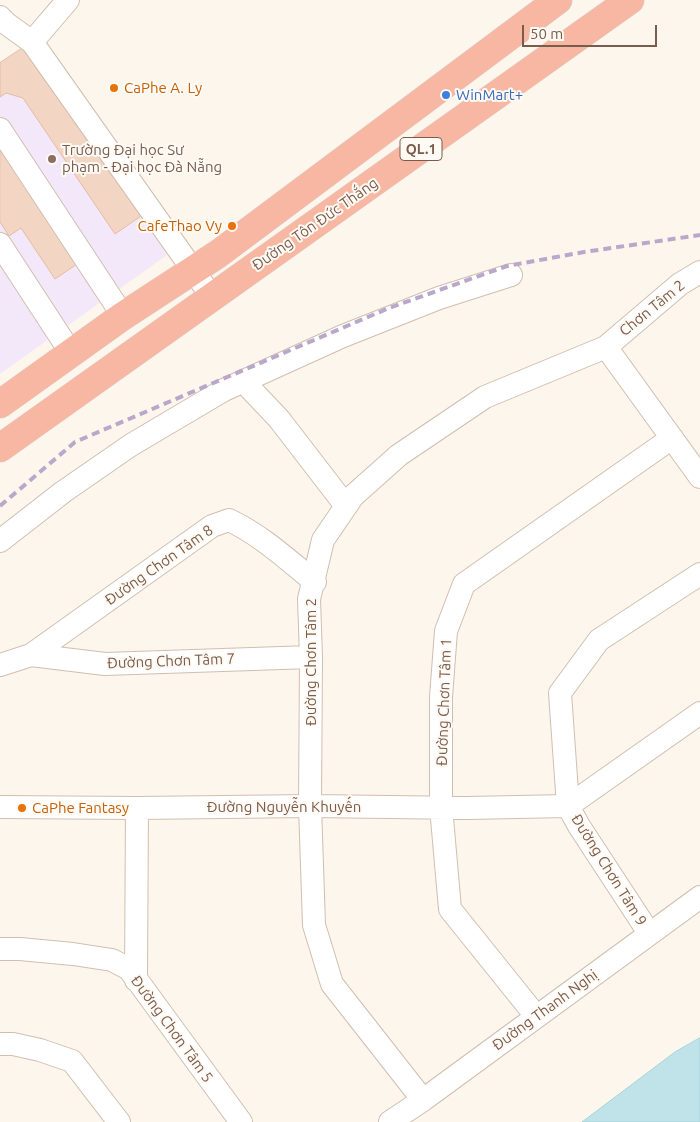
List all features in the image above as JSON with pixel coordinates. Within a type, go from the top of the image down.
[{"type":"highway","name":"QL.1","points":[[0,404],[123,316],[226,248],[558,0]]},
{"type":"highway","name":"Đường Tôn Đức Thắng","points":[[0,448],[630,0]]},
{"type":"street","points":[[32,42],[68,0]]},
{"type":"street","points":[[0,16],[7,24],[32,42],[212,297]]},
{"type":"street","points":[[0,129],[123,316]]},
{"type":"street","points":[[0,244],[71,354]]},
{"type":"street","name":"Chơn Tâm 2","points":[[606,347],[680,284],[700,272]]},
{"type":"street","points":[[0,541],[63,492],[131,445],[224,390],[342,336],[439,298],[511,275]]},
{"type":"street","points":[[606,347],[700,477]]},
{"type":"street","name":"Đường Chơn Tâm 2","points":[[423,1100],[332,984],[314,925],[310,806],[311,657],[309,599],[315,582],[323,540],[353,496],[399,455],[485,397],[606,347]]},
{"type":"street","points":[[243,382],[279,419],[346,506]]},
{"type":"street","name":"Đường Chơn Tâm 1","points":[[536,1016],[450,909],[441,807],[441,697],[446,630],[464,584],[672,438]]},
{"type":"street","name":"Đường Chơn Tâm 8","points":[[0,665],[31,655],[212,526],[229,520],[250,532],[315,582]]},
{"type":"street","name":"Đường Chơn Tâm 9","points":[[649,933],[568,806],[560,693],[599,640],[700,574]]},
{"type":"street","name":"Đường Chơn Tâm 7","points":[[31,655],[105,664],[311,657]]},
{"type":"street","points":[[568,806],[700,713]]},
{"type":"street","name":"Đường Nguyễn Khuyến","points":[[0,807],[310,806],[467,808],[568,806]]},
{"type":"street","points":[[136,980],[137,808]]},
{"type":"street","name":"Đường Thanh Nghị","points":[[390,1122],[423,1100],[700,896]]},
{"type":"street","name":"Đường Chơn Tâm 5","points":[[0,950],[20,949],[74,954],[112,960],[128,969],[241,1122]]},
{"type":"street","points":[[0,1044],[13,1044],[40,1050],[72,1061],[119,1122]]},
{"type":"shaded area","name":"Trường Đại học Sư phạm - Đại học Đà Nẵng","points":[[27,45],[167,255],[0,374],[0,63]]},
{"type":"water","points":[[700,1038],[700,1122],[582,1122],[675,1052]]},
{"type":"building","points":[[27,45],[141,216],[115,234],[23,98],[6,93],[0,97],[0,63]]},
{"type":"building","points":[[0,147],[77,264],[55,279],[21,228],[9,236],[0,222]]},
{"type":"railway","points":[[0,506],[75,442],[389,308],[507,266],[584,252],[700,235]]},
{"type":"place","name":"CaPhe A. Ly","points":[[114,88]]},
{"type":"place","name":"WinMart+","points":[[446,95]]},
{"type":"place","name":"Trường Đại học Sư phạm - Đại học Đà Nẵng","points":[[52,159]]},
{"type":"place","name":"CafeThao Vy","points":[[232,226]]},
{"type":"place","name":"CaPhe Fantasy","points":[[22,808]]}]
